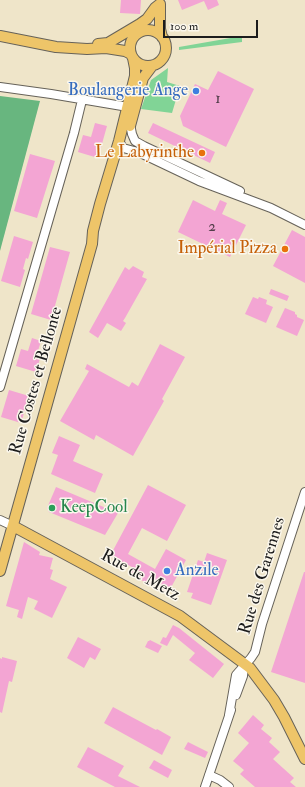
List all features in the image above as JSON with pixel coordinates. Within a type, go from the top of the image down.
[{"type":"main road","points":[[146,30],[161,2]]},
{"type":"main road","points":[[0,36],[70,49],[106,48],[125,51],[141,65],[152,66],[162,59],[165,53],[165,42],[160,29],[161,2]]},
{"type":"main road","points":[[70,49],[108,43],[147,19],[161,2]]},
{"type":"main road","points":[[106,48],[134,37],[146,30],[153,31],[162,37]]},
{"type":"main road","points":[[132,56],[130,45],[134,37]]},
{"type":"main road","name":"Rue Costes et Bellonte","points":[[0,571],[92,244],[99,232],[121,144],[135,76],[132,56]]},
{"type":"main road","name":"Rue Costes et Bellonte","points":[[121,144],[130,124],[144,78],[152,66]]},
{"type":"main road","name":"Rue de Metz","points":[[13,526],[180,616],[252,671],[274,700],[305,759]]},
{"type":"main road","name":"Rue de Metz","points":[[244,666],[248,674],[269,701],[281,720],[305,763]]},
{"type":"street","points":[[0,87],[128,107]]},
{"type":"street","points":[[0,387],[74,133],[82,100]]},
{"type":"street","points":[[130,124],[135,140],[144,146],[244,193],[305,225]]},
{"type":"street","points":[[121,144],[198,181],[271,208]]},
{"type":"street","name":"Rue des Garennes","points":[[205,787],[229,715],[236,675],[252,658],[305,492]]},
{"type":"street","points":[[0,520],[13,526]]},
{"type":"street","points":[[209,775],[220,780],[229,787]]},
{"type":"green space","points":[[242,36],[242,42],[179,50],[179,47]]},
{"type":"green space","points":[[168,68],[167,82],[180,86],[172,113],[141,109],[151,80]]},
{"type":"green space","points":[[0,96],[40,101],[0,251]]},
{"type":"building","points":[[121,0],[141,0],[140,14],[120,13]]},
{"type":"building","points":[[178,0],[217,0],[219,5],[208,10],[204,1],[182,10]]},
{"type":"building","points":[[218,71],[254,89],[226,147],[183,126],[180,116],[195,84],[208,90]]},
{"type":"building","points":[[95,123],[107,126],[98,158],[78,152],[83,135],[91,137]]},
{"type":"building","points":[[153,123],[215,152],[210,163],[148,133]]},
{"type":"building","points":[[30,154],[55,161],[37,218],[14,211]]},
{"type":"building","points":[[193,200],[215,211],[220,200],[227,203],[222,214],[246,225],[230,257],[178,232]]},
{"type":"building","points":[[292,230],[305,237],[305,283],[273,266]]},
{"type":"building","points":[[14,236],[33,242],[28,259],[26,258],[23,269],[25,270],[20,287],[1,281]]},
{"type":"building","points":[[50,247],[70,252],[51,320],[31,314]]},
{"type":"building","points":[[133,266],[144,272],[142,277],[147,279],[123,321],[126,323],[121,331],[107,323],[98,338],[89,332],[125,267],[129,270]]},
{"type":"building","points":[[271,289],[289,296],[287,301],[269,294]]},
{"type":"building","points":[[253,297],[258,299],[259,297],[267,300],[266,304],[273,307],[266,323],[245,314]]},
{"type":"building","points":[[285,308],[295,312],[297,317],[304,320],[297,336],[276,327]]},
{"type":"building","points":[[32,338],[41,341],[37,354],[41,355],[36,372],[16,366],[21,349],[28,351]]},
{"type":"building","points":[[160,344],[185,357],[162,399],[164,401],[133,456],[96,435],[94,440],[60,421],[89,371],[85,369],[87,364],[129,387],[132,382],[138,386]]},
{"type":"building","points":[[9,390],[29,396],[21,423],[1,417]]},
{"type":"building","points":[[59,436],[80,445],[73,461],[103,474],[95,493],[51,474],[58,455],[52,453]]},
{"type":"building","points":[[148,485],[186,505],[167,541],[142,528],[128,554],[155,569],[166,549],[186,560],[168,593],[166,594],[163,592],[163,586],[156,584],[152,586],[128,573],[132,567],[110,556]]},
{"type":"building","points":[[56,487],[118,513],[105,535],[49,512],[47,508]]},
{"type":"building","points":[[24,542],[40,552],[39,555],[53,558],[50,569],[53,570],[50,579],[67,587],[52,618],[34,609],[38,601],[28,597],[22,619],[17,617],[19,610],[6,606]]},
{"type":"building","points":[[207,553],[227,560],[211,605],[191,598],[193,593],[187,592],[198,560],[204,562]]},
{"type":"building","points":[[305,572],[305,683],[271,672]]},
{"type":"building","points":[[173,625],[179,628],[224,664],[213,678],[189,660],[195,653],[173,635],[167,646],[160,643],[163,637],[166,638]]},
{"type":"building","points":[[78,637],[101,649],[95,660],[90,657],[84,668],[67,658]]},
{"type":"building","points":[[150,640],[162,646],[158,653],[145,647]]},
{"type":"building","points":[[2,657],[17,661],[12,682],[9,681],[2,713],[0,712],[0,658],[2,659]]},
{"type":"building","points":[[113,707],[171,737],[162,755],[104,723]]},
{"type":"building","points":[[253,715],[264,725],[261,729],[272,738],[269,742],[280,752],[273,759],[294,778],[290,782],[296,787],[255,787],[240,774],[244,770],[233,761],[249,743],[238,733]]},
{"type":"building","points":[[188,742],[208,752],[205,758],[184,749]]},
{"type":"building","points":[[88,747],[124,766],[118,776],[140,787],[115,787],[77,767]]},
{"type":"building","points":[[154,760],[172,770],[168,778],[149,768]]},
{"type":"place","name":"Boulangerie Ange","points":[[196,91]]},
{"type":"place","name":"Le Labyrinthe","points":[[202,153]]},
{"type":"place","name":"Impérial Pizza","points":[[285,249]]},
{"type":"place","name":"KeepCool","points":[[52,508]]},
{"type":"place","name":"Anzile","points":[[167,571]]}]
